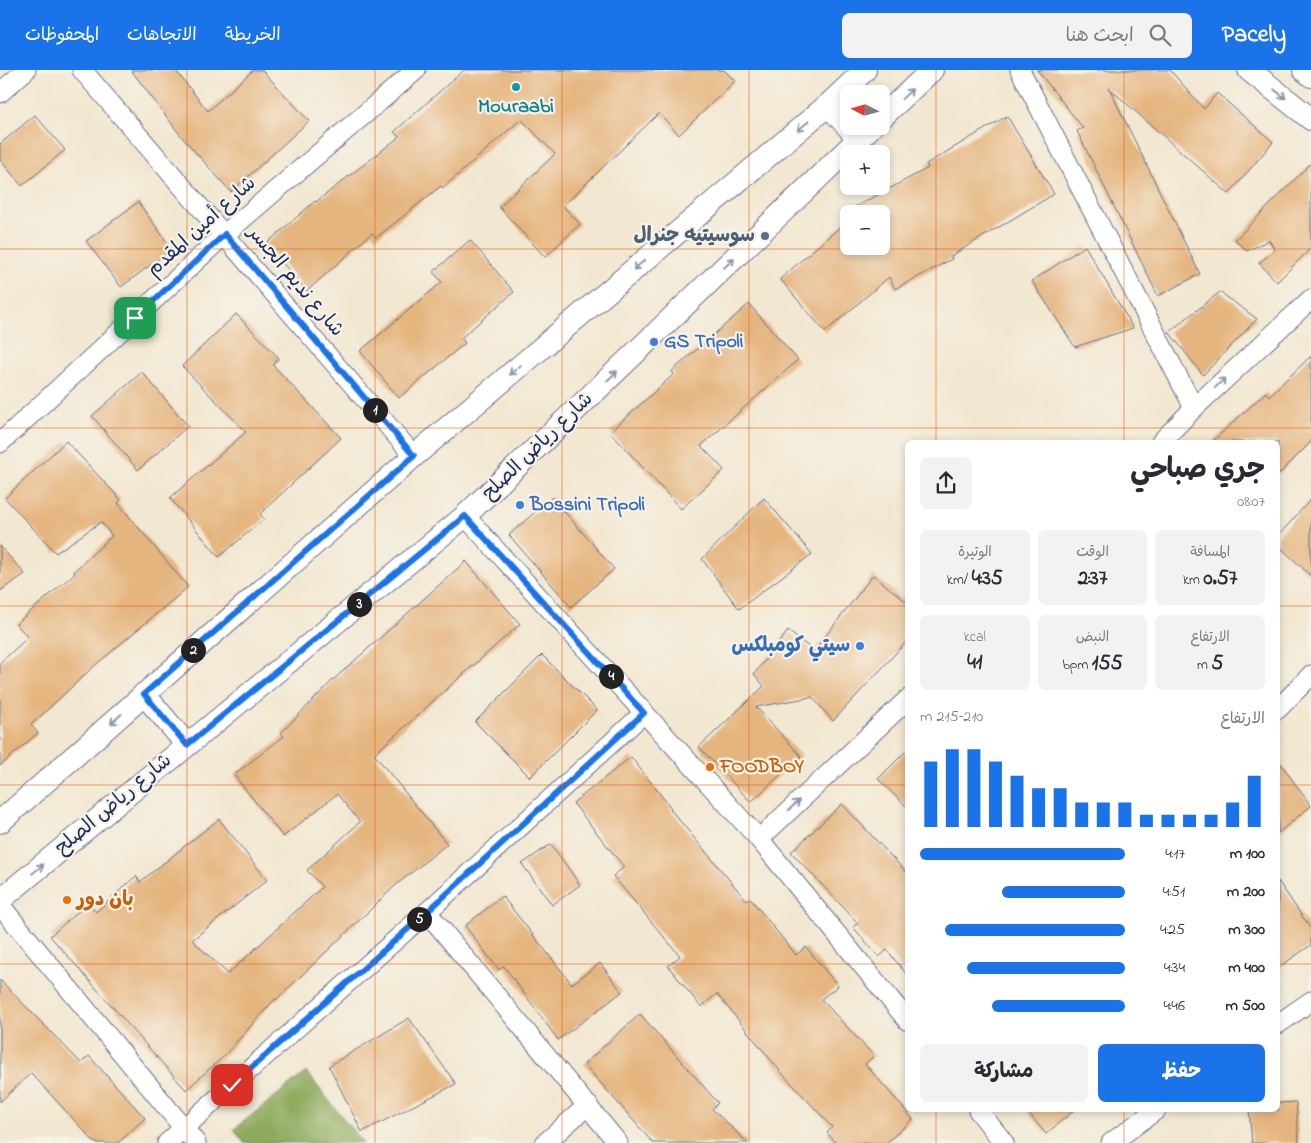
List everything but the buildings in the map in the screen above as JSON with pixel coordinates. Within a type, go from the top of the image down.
[{"type":"street","points":[[0,93],[26,70]]},
{"type":"street","name":"شارع نديم الجسر","points":[[82,70],[414,456]]},
{"type":"street","name":"شارع أمين المقدم","points":[[0,443],[225,234],[416,70]]},
{"type":"street","points":[[0,822],[414,456],[828,105],[865,70]]},
{"type":"street","points":[[890,110],[932,70]]},
{"type":"street","points":[[1020,70],[1194,408]]},
{"type":"street","points":[[1249,70],[1311,119]]},
{"type":"street","points":[[1304,70],[1311,76]]},
{"type":"street","points":[[828,105],[840,114]]},
{"type":"street","name":"شارع رياض الصلح","points":[[0,900],[465,516],[863,135]]},
{"type":"street","points":[[1162,440],[1311,299]]},
{"type":"street","points":[[465,516],[759,838],[905,1016]]},
{"type":"street","points":[[1280,703],[1311,675]]},
{"type":"street","points":[[144,694],[187,745]]},
{"type":"street","points":[[759,838],[905,702]]},
{"type":"street","points":[[167,1143],[427,912],[644,713]]},
{"type":"street","points":[[0,905],[196,1143]]},
{"type":"street","points":[[427,912],[618,1143]]},
{"type":"street","points":[[1280,1023],[1311,1001]]},
{"type":"street","points":[[545,1143],[588,1105]]},
{"type":"street","points":[[980,1112],[1004,1143]]},
{"type":"street","points":[[1111,1143],[1153,1112]]},
{"type":"green space","points":[[306,1072],[363,1143],[244,1143],[234,1129]]},
{"type":"place","name":"Mouraabi","points":[[516,87]]},
{"type":"place","name":"سوسيتيه جنرال","points":[[765,236]]},
{"type":"place","name":"GS Tripoli","points":[[654,342]]},
{"type":"place","name":"Bossini Tripoli","points":[[520,505]]},
{"type":"place","name":"سيتي كومبلكس","points":[[860,646]]},
{"type":"place","name":"FOODBOY","points":[[710,767]]},
{"type":"place","name":"بان دور","points":[[67,900]]},
{"type":"route","points":[[135,318],[225,234],[414,456],[144,694],[187,745],[465,516],[644,713],[427,912],[232,1085]]}]
